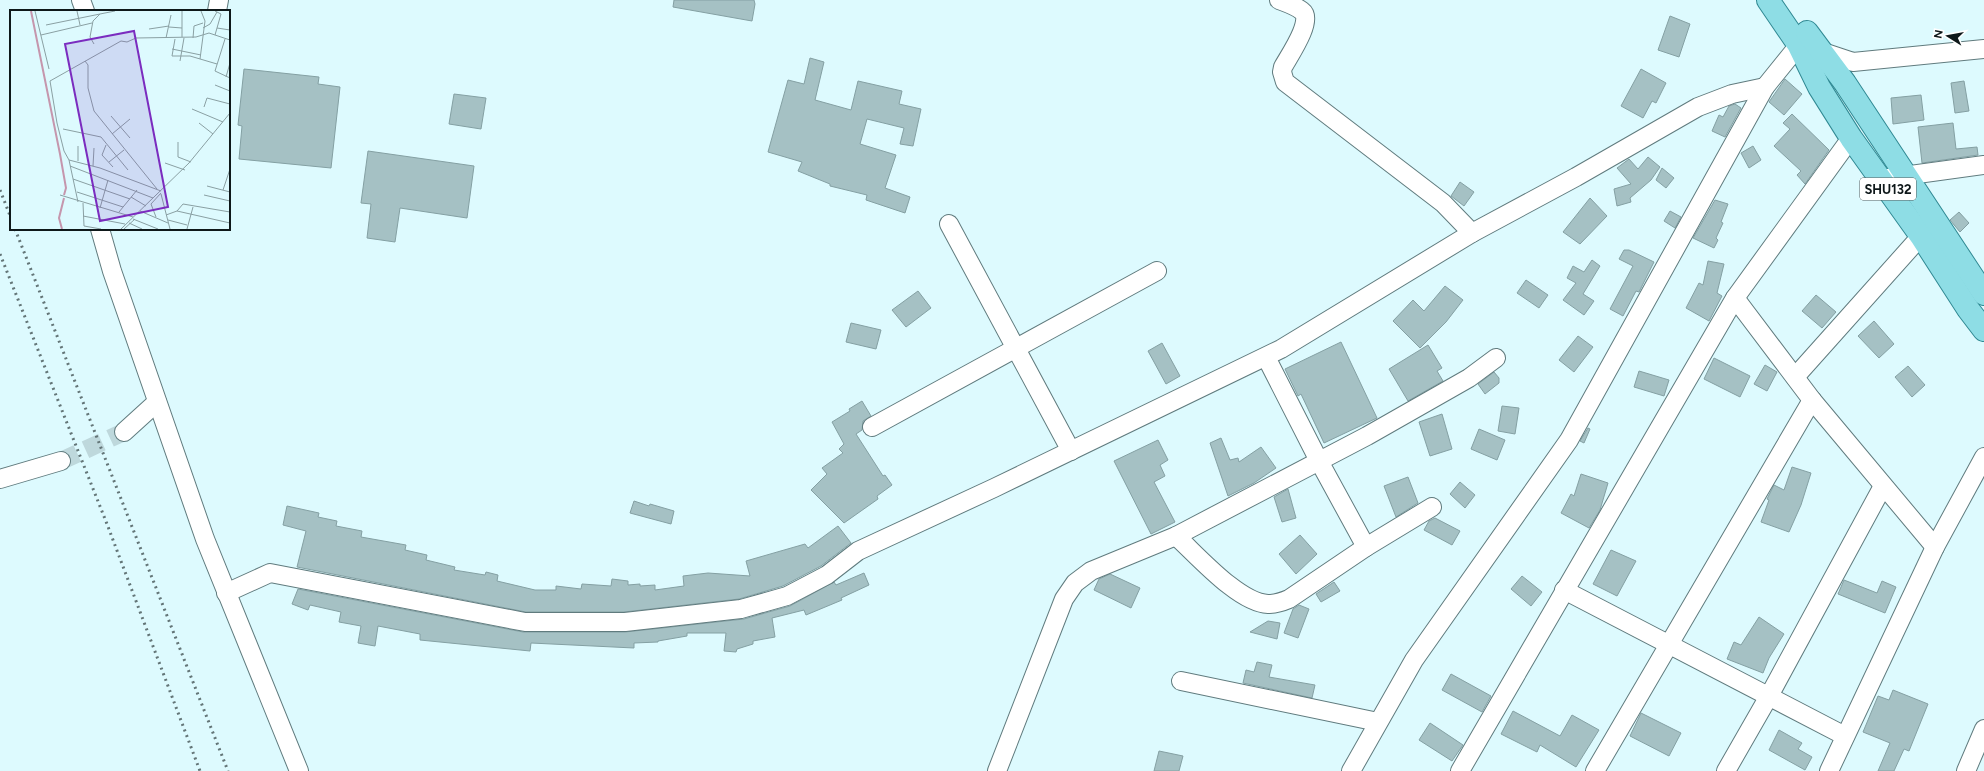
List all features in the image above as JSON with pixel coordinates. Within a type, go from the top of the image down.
[{"type":"main road","name":"SHU132","points":[[1768,0],[1804,36]]},
{"type":"main road","name":"SHU132","points":[[1786,0],[1804,36],[1819,87],[1851,138],[1921,236],[1968,309],[1984,330]]},
{"type":"main road","points":[[1804,36],[1822,51],[1845,83],[1983,289]]},
{"type":"street","points":[[81,0],[85,10]]},
{"type":"street","points":[[217,10],[219,0]]},
{"type":"street","points":[[1279,0],[1303,11],[1306,16],[1304,29],[1283,67],[1282,72],[1285,82],[1444,203],[1472,233]]},
{"type":"street","points":[[1351,771],[1414,660],[1569,440],[1765,87],[1804,36]]},
{"type":"street","points":[[1822,51],[1853,62],[1984,49]]},
{"type":"street","points":[[226,593],[270,572],[525,622],[625,622],[741,610],[787,596],[826,574],[858,551],[1266,357],[1472,233],[1576,177],[1698,107],[1732,94],[1765,87]]},
{"type":"street","points":[[1460,771],[1735,298],[1851,138]]},
{"type":"street","points":[[1881,179],[1984,165]]},
{"type":"street","points":[[949,224],[1070,451]]},
{"type":"street","points":[[100,230],[112,271],[226,593],[299,771]]},
{"type":"street","points":[[1795,377],[1921,236]]},
{"type":"street","points":[[872,427],[1157,271]]},
{"type":"street","points":[[1968,309],[1983,289]]},
{"type":"street","points":[[1735,298],[1812,400],[1935,547]]},
{"type":"street","points":[[1266,357],[1319,461],[1366,547]]},
{"type":"street","points":[[998,771],[1064,599],[1075,583],[1091,571],[1176,536],[1319,461],[1469,378],[1496,358]]},
{"type":"street","points":[[1595,771],[1812,400]]},
{"type":"street","points":[[124,432],[158,402]]},
{"type":"street","points":[[1829,771],[1935,547],[1984,457]]},
{"type":"street","points":[[0,479],[61,461]]},
{"type":"street","points":[[1726,771],[1769,696],[1883,486]]},
{"type":"street","points":[[1176,536],[1242,596],[1267,604],[1278,604],[1289,599],[1366,547],[1432,507]]},
{"type":"street","points":[[1564,590],[1845,736]]},
{"type":"street","points":[[1181,681],[1378,722]]},
{"type":"street","points":[[1966,771],[1984,729]]},
{"type":"building","points":[[674,0],[754,0],[755,4],[752,21],[673,7]]},
{"type":"building","points":[[1670,16],[1690,24],[1679,57],[1658,50]]},
{"type":"building","points":[[810,58],[824,62],[815,100],[851,110],[858,81],[902,91],[899,104],[921,109],[913,146],[900,144],[904,128],[867,119],[860,144],[896,155],[885,188],[910,197],[905,213],[866,200],[867,195],[830,186],[830,184],[798,171],[802,162],[768,152],[788,80],[804,84]]},
{"type":"building","points":[[244,69],[319,77],[318,84],[340,87],[331,168],[239,159],[242,126],[238,125]]},
{"type":"building","points":[[1641,69],[1666,83],[1656,103],[1652,101],[1643,118],[1621,106]]},
{"type":"building","points":[[1785,79],[1802,94],[1784,115],[1769,102]]},
{"type":"building","points":[[1964,81],[1969,111],[1955,113],[1951,83]]},
{"type":"building","points":[[454,94],[486,98],[481,129],[449,124]]},
{"type":"building","points":[[1921,95],[1924,120],[1893,124],[1891,98]]},
{"type":"building","points":[[1735,104],[1741,108],[1725,137],[1712,131],[1719,115],[1723,117],[1729,106]]},
{"type":"building","points":[[1792,114],[1829,150],[1805,184],[1797,175],[1801,171],[1774,146],[1790,129],[1783,123]]},
{"type":"building","points":[[1953,123],[1956,149],[1977,147],[1978,155],[1922,163],[1918,127]]},
{"type":"building","points":[[1753,146],[1761,160],[1749,168],[1741,153]]},
{"type":"building","points":[[368,151],[474,166],[467,218],[400,208],[395,242],[367,238],[371,204],[361,203]]},
{"type":"building","points":[[1648,157],[1660,167],[1651,180],[1630,198],[1631,202],[1617,206],[1614,189],[1631,184],[1617,168],[1629,159],[1638,169]]},
{"type":"building","points":[[1662,168],[1674,178],[1666,188],[1656,180]]},
{"type":"building","points":[[1460,182],[1474,192],[1464,206],[1451,196]]},
{"type":"building","points":[[1590,198],[1607,216],[1580,244],[1563,232]]},
{"type":"building","points":[[1715,200],[1728,204],[1721,222],[1723,223],[1716,238],[1718,240],[1714,248],[1693,238]]},
{"type":"building","points":[[1670,211],[1681,217],[1675,228],[1664,221]]},
{"type":"building","points":[[1959,212],[1969,223],[1960,232],[1950,220]]},
{"type":"building","points":[[1624,250],[1629,250],[1654,262],[1639,292],[1636,291],[1623,316],[1610,309],[1633,266],[1619,259]]},
{"type":"building","points":[[1592,260],[1600,266],[1583,294],[1594,301],[1584,315],[1563,300],[1576,283],[1567,278],[1573,266],[1584,272]]},
{"type":"building","points":[[1708,261],[1724,264],[1717,293],[1722,296],[1709,321],[1686,308],[1699,283],[1703,285]]},
{"type":"building","points":[[1526,280],[1548,295],[1539,308],[1517,293]]},
{"type":"building","points":[[1445,286],[1463,300],[1446,322],[1420,348],[1393,321],[1413,300],[1424,311]]},
{"type":"building","points":[[918,291],[931,308],[906,327],[892,310]]},
{"type":"building","points":[[1816,295],[1836,312],[1822,328],[1802,311]]},
{"type":"building","points":[[1874,321],[1894,344],[1879,358],[1858,336]]},
{"type":"building","points":[[851,323],[881,330],[876,349],[846,342]]},
{"type":"building","points":[[1578,336],[1593,347],[1574,372],[1559,360]]},
{"type":"building","points":[[1341,342],[1377,418],[1324,443],[1301,394],[1298,396],[1285,369]]},
{"type":"building","points":[[1162,343],[1180,376],[1166,384],[1148,351]]},
{"type":"building","points":[[1428,345],[1442,368],[1437,371],[1443,381],[1408,401],[1389,369]]},
{"type":"building","points":[[1714,358],[1750,376],[1740,397],[1704,379]]},
{"type":"building","points":[[1765,365],[1777,372],[1767,391],[1754,384]]},
{"type":"building","points":[[1908,366],[1925,385],[1912,397],[1895,377]]},
{"type":"building","points":[[1639,371],[1669,380],[1664,396],[1634,387]]},
{"type":"building","points":[[1494,372],[1499,378],[1499,383],[1485,394],[1478,384]]},
{"type":"building","points":[[862,401],[871,416],[863,421],[862,430],[856,434],[883,476],[885,475],[892,485],[877,496],[878,499],[844,523],[811,490],[827,474],[822,468],[843,453],[839,449],[844,444],[832,422],[850,411],[849,409]]},
{"type":"building","points":[[1502,406],[1519,408],[1515,434],[1498,431]]},
{"type":"building","points":[[1442,414],[1452,449],[1430,456],[1419,422]]},
{"type":"building","points":[[1588,428],[1590,429],[1584,443],[1580,441]]},
{"type":"building","points":[[1479,429],[1505,440],[1497,460],[1471,449]]},
{"type":"building","points":[[1221,438],[1230,460],[1238,458],[1239,462],[1261,447],[1276,468],[1254,483],[1228,496],[1210,443]]},
{"type":"building","points":[[1158,440],[1168,460],[1160,465],[1165,476],[1154,482],[1175,522],[1151,534],[1114,461]]},
{"type":"building","points":[[1792,467],[1811,473],[1801,505],[1789,532],[1761,522],[1769,500],[1767,499],[1774,485],[1784,490]]},
{"type":"building","points":[[1581,474],[1608,483],[1600,510],[1589,528],[1561,513],[1571,494],[1574,496]]},
{"type":"building","points":[[1408,477],[1418,503],[1396,517],[1384,486]]},
{"type":"building","points":[[1460,482],[1475,495],[1465,508],[1450,494]]},
{"type":"building","points":[[1288,489],[1296,518],[1282,522],[1274,497]]},
{"type":"building","points":[[634,501],[649,506],[650,504],[674,511],[671,524],[630,513]]},
{"type":"building","points":[[287,506],[319,513],[318,517],[337,521],[336,526],[362,531],[361,537],[406,545],[405,550],[427,555],[426,560],[455,567],[454,570],[485,575],[486,572],[498,575],[497,581],[535,590],[556,590],[556,586],[581,589],[582,584],[611,586],[612,579],[628,581],[628,585],[655,585],[655,590],[684,586],[683,576],[708,573],[750,576],[746,561],[805,544],[808,548],[838,526],[851,543],[821,566],[783,586],[739,599],[624,612],[526,612],[297,567],[306,531],[283,525]]},
{"type":"building","points":[[1435,518],[1460,531],[1452,545],[1424,530],[1429,521]]},
{"type":"building","points":[[1300,535],[1317,554],[1296,574],[1279,554]]},
{"type":"building","points":[[1611,550],[1636,561],[1617,596],[1593,584]]},
{"type":"building","points":[[864,573],[869,585],[841,598],[842,600],[806,615],[804,610],[772,618],[775,637],[753,641],[753,644],[737,649],[736,652],[724,651],[726,633],[687,633],[687,636],[658,642],[634,643],[634,648],[531,643],[530,651],[420,640],[420,634],[378,626],[375,646],[358,643],[361,626],[339,622],[341,612],[310,605],[308,610],[292,604],[298,589],[523,632],[625,632],[744,619],[790,606],[834,582],[836,585]]},
{"type":"building","points":[[1110,574],[1140,588],[1131,608],[1094,590],[1099,579]]},
{"type":"building","points":[[1522,576],[1542,592],[1531,606],[1511,589]]},
{"type":"building","points":[[1844,580],[1877,593],[1882,581],[1896,587],[1885,613],[1838,594]]},
{"type":"building","points":[[1334,582],[1340,591],[1321,602],[1316,594]]},
{"type":"building","points":[[1299,605],[1309,609],[1298,638],[1284,633],[1293,609]]},
{"type":"building","points":[[1759,617],[1784,634],[1769,658],[1763,673],[1727,659],[1734,642],[1741,645]]},
{"type":"building","points":[[1268,621],[1280,623],[1277,639],[1250,632]]},
{"type":"building","points":[[1257,662],[1272,665],[1269,677],[1315,685],[1312,698],[1243,683],[1246,670],[1254,672]]},
{"type":"building","points":[[1451,674],[1491,696],[1482,712],[1442,690]]},
{"type":"building","points":[[1893,690],[1928,704],[1909,751],[1904,749],[1894,771],[1878,771],[1890,743],[1863,732],[1878,696],[1889,700]]},
{"type":"building","points":[[1513,711],[1560,736],[1572,715],[1599,730],[1576,767],[1540,745],[1537,752],[1501,734]]},
{"type":"building","points":[[1641,713],[1681,733],[1669,756],[1630,736]]},
{"type":"building","points":[[1430,723],[1463,745],[1452,761],[1419,740]]},
{"type":"building","points":[[1779,730],[1802,743],[1798,749],[1812,757],[1805,770],[1769,750]]},
{"type":"building","points":[[1159,751],[1183,756],[1179,771],[1154,771]]},
{"type":"tunnel","points":[[61,461],[124,432]]},
{"type":"railway","points":[[0,190],[10,215]]},
{"type":"railway","points":[[15,230],[228,771]]},
{"type":"railway","points":[[0,254],[107,524],[200,771]]}]
